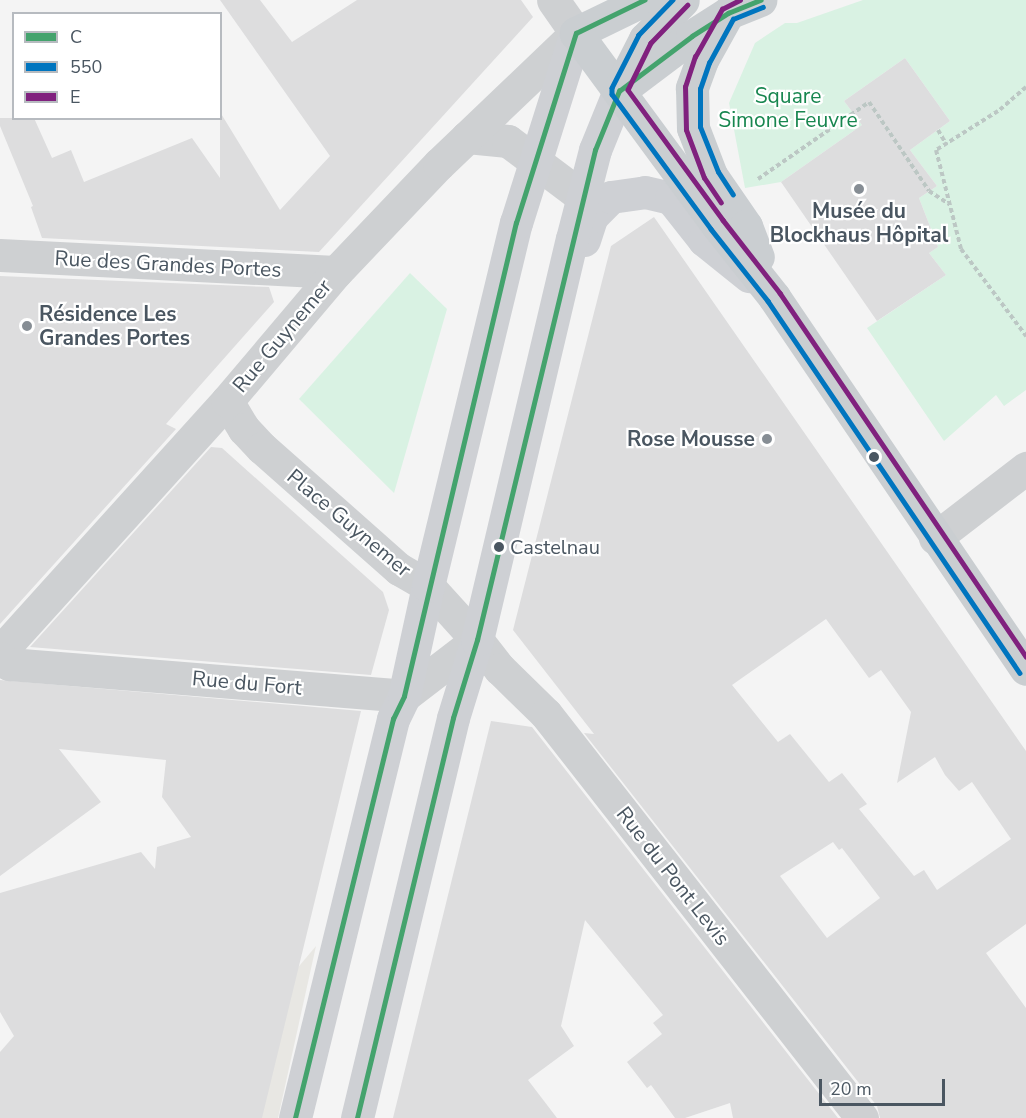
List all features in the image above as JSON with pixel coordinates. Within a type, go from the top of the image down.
[{"type":"main road","points":[[644,0],[576,33],[717,225],[774,297],[935,538],[1026,669]]},
{"type":"main road","points":[[619,91],[645,39],[683,0]]},
{"type":"main road","points":[[619,91],[692,36],[728,13],[760,0]]},
{"type":"main road","points":[[728,13],[702,60],[692,88],[693,128],[711,175],[746,226],[774,297]]},
{"type":"street","points":[[295,1118],[393,720],[404,696],[428,586],[516,223],[576,33],[553,0]]},
{"type":"street","name":"Rue Guynemer","points":[[0,652],[226,401],[336,272],[467,137],[576,33]]},
{"type":"street","points":[[357,1118],[453,718],[477,640],[595,150],[619,91]]},
{"type":"street","points":[[467,137],[507,141],[536,160],[584,198]]},
{"type":"street","points":[[566,264],[580,253],[591,216],[611,197],[645,192],[671,198],[704,240],[774,297]]},
{"type":"street","name":"Rue des Grandes Portes","points":[[0,255],[336,272]]},
{"type":"street","name":"Place Guynemer","points":[[226,401],[244,429],[262,448],[399,569],[428,586],[477,640]]},
{"type":"street","points":[[935,538],[1026,468]]},
{"type":"street","points":[[404,696],[477,640]]},
{"type":"street","name":"Rue du Pont Levis","points":[[477,640],[500,669],[546,714],[862,1118]]},
{"type":"street","name":"Rue du Fort","points":[[0,658],[9,664],[404,696]]},
{"type":"path","points":[[1026,87],[998,111],[936,150],[961,249],[1026,336]]},
{"type":"path","points":[[754,182],[869,102],[929,191],[950,204]]},
{"type":"path","points":[[938,130],[946,144]]},
{"type":"shaded area","points":[[316,946],[278,1118],[171,1118]]},
{"type":"green space","name":"Square Simone Feuvre","points":[[863,0],[1026,0],[1026,390],[1004,406],[996,395],[944,441],[867,328],[946,275],[929,253],[938,247],[919,198],[937,186],[910,150],[950,121],[905,58],[844,101],[862,125],[781,182],[745,188],[729,103],[755,43],[785,23],[797,23]]},
{"type":"green space","points":[[410,273],[447,309],[394,493],[299,399]]},
{"type":"building","points":[[220,0],[260,0],[292,42],[357,0],[521,0],[533,17],[319,252],[42,238],[31,207],[33,206],[0,126],[0,118],[35,120],[52,158],[71,150],[84,182],[192,138],[220,178],[220,120],[222,120],[222,115],[280,210],[330,156]]},
{"type":"building","name":"Musée du Blockhaus Hôpital","points":[[905,58],[950,121],[910,150],[937,186],[919,198],[938,247],[929,253],[946,275],[877,321],[781,182],[862,125],[844,101]]},
{"type":"building","points":[[654,217],[1026,751],[1026,924],[986,953],[1026,1008],[1026,1118],[880,1118],[877,1106],[584,733],[594,734],[513,630],[611,246]],"holes":[[[826,619],[869,678],[881,670],[911,712],[897,783],[935,757],[945,775],[959,791],[972,782],[1011,839],[937,890],[924,870],[914,876],[859,809],[867,804],[842,773],[829,782],[790,734],[778,742],[732,685]],[[833,842],[839,850],[842,848],[880,898],[827,938],[780,876]]]},
{"type":"building","points":[[0,276],[269,287],[274,302],[166,424],[176,429],[0,624]]},
{"type":"building","points":[[211,447],[222,448],[383,592],[389,610],[371,675],[30,647]]},
{"type":"building","points":[[0,680],[361,711],[262,1118],[0,1118],[0,1052],[14,1036],[0,1012],[0,893],[141,852],[155,869],[157,847],[191,837],[162,797],[166,760],[59,749],[101,802],[0,876]]},
{"type":"building","points":[[491,721],[532,727],[838,1118],[733,1118],[730,1103],[685,1118],[675,1118],[651,1085],[647,1088],[627,1062],[662,1034],[653,1023],[663,1015],[585,920],[561,1026],[574,1046],[528,1080],[557,1118],[393,1118]]},
{"type":"transit line","name":"C","points":[[295,1118],[393,719],[404,696],[516,223],[576,33],[644,0]]},
{"type":"transit line","name":"550","points":[[673,0],[639,35],[612,88],[612,94],[711,229],[768,301],[1020,673]]},
{"type":"transit line","name":"E","points":[[721,203],[704,178],[686,130],[685,87],[695,57],[722,9],[740,0]]},
{"type":"transit line","name":"C","points":[[357,1118],[453,718],[477,640],[595,150],[619,91],[692,36],[728,13],[760,0]]},
{"type":"transit line","name":"E","points":[[688,5],[651,43],[628,90],[723,220],[780,293],[1026,656]]},
{"type":"transit line","name":"550","points":[[733,195],[718,172],[700,127],[700,89],[709,63],[733,19],[763,7]]},
{"type":"place","name":"Musée du Blockhaus Hôpital","points":[[859,189]]},
{"type":"place","name":"Résidence Les Grandes Portes","points":[[27,326]]},
{"type":"place","name":"Rose Mousse","points":[[767,439]]},
{"type":"place","name":"Castelnau","points":[[499,547]]}]
